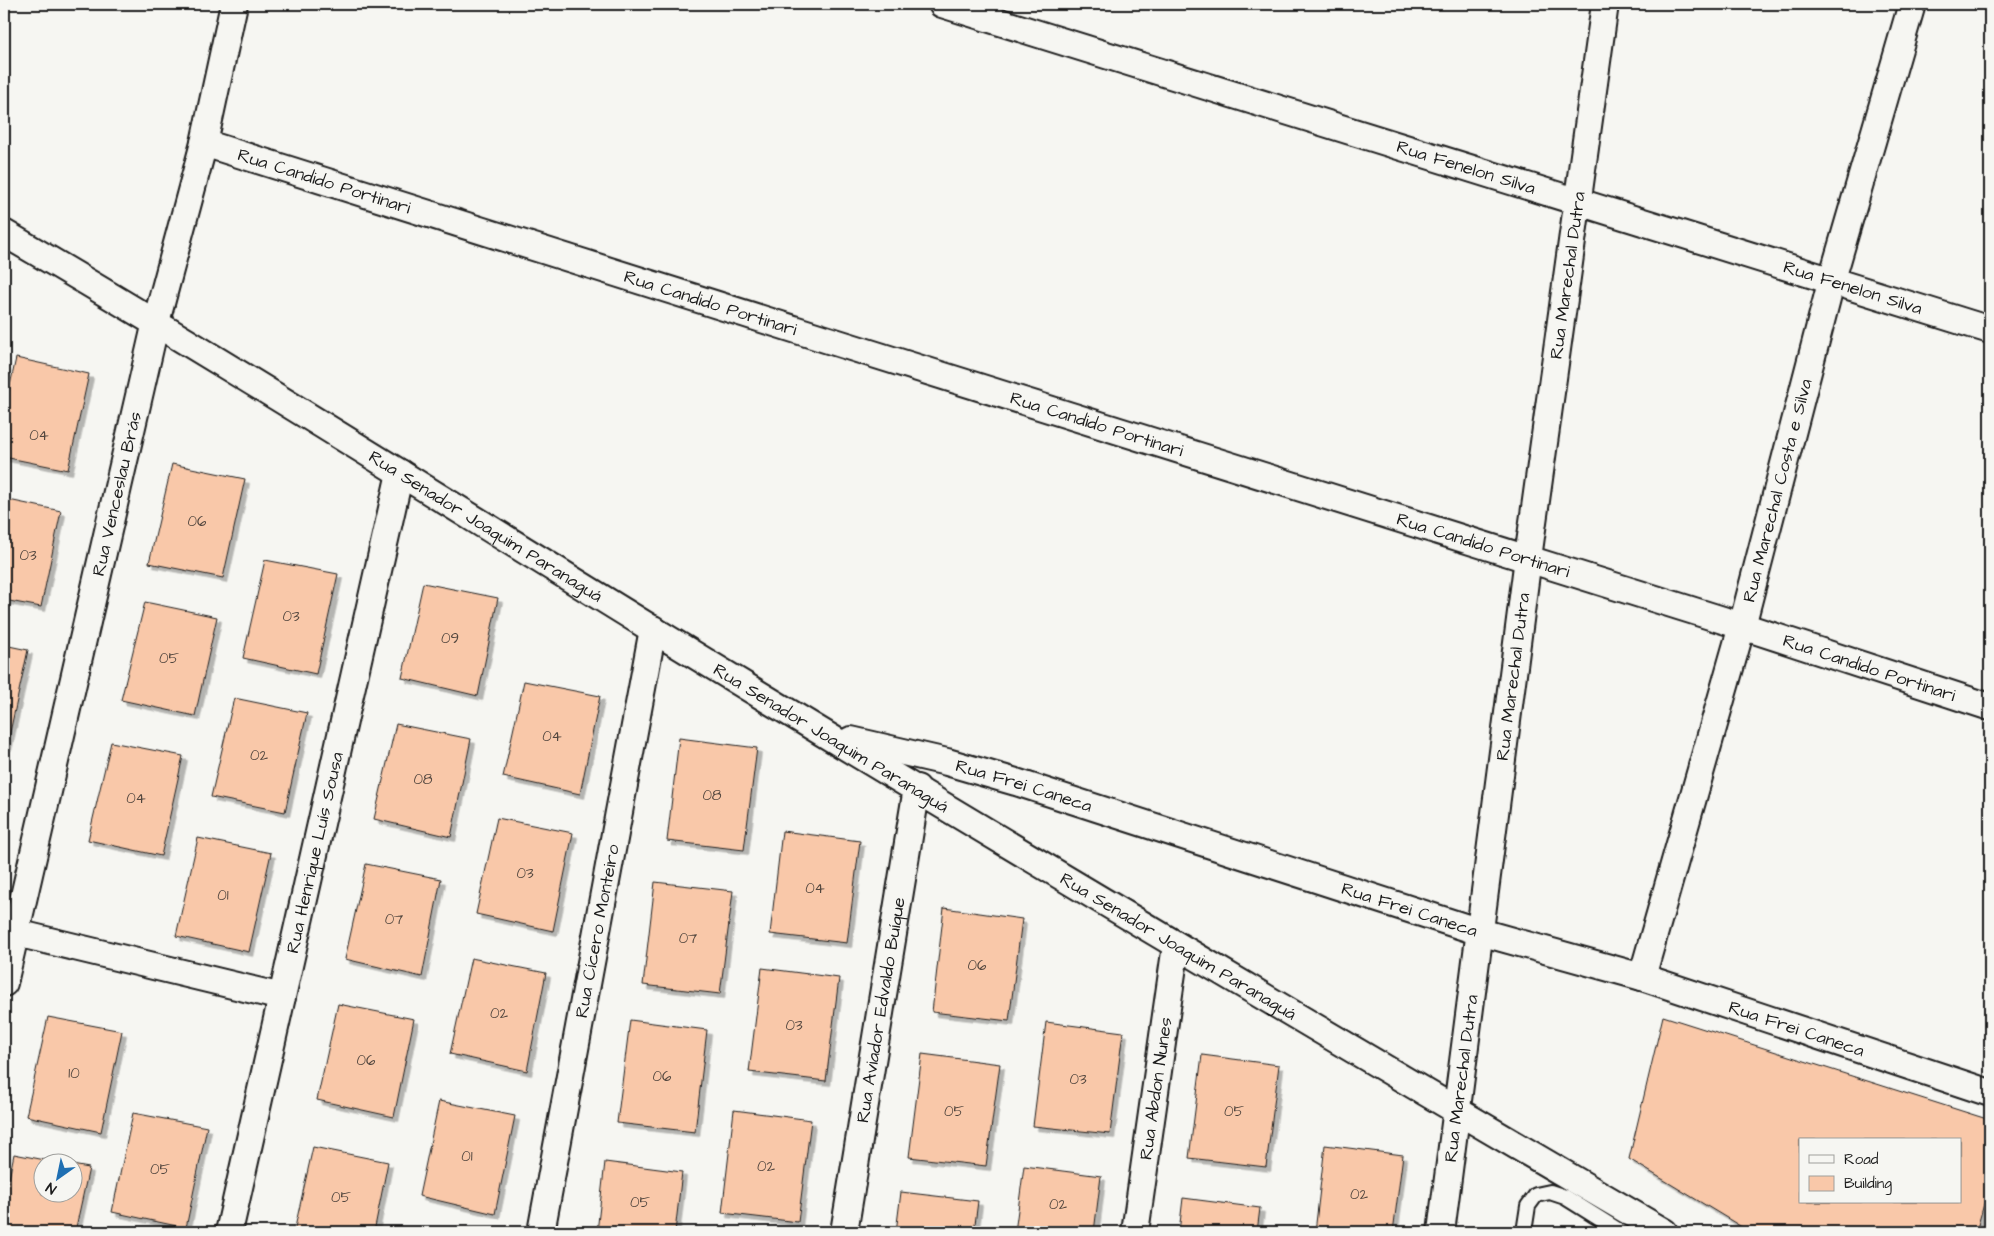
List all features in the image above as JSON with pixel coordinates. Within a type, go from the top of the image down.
[{"type":"street","name":"Rua Venceslau Brás","points":[[4,983],[10,931],[156,322],[204,143],[234,4]]},
{"type":"street","name":"Rua Fenelon Silva","points":[[942,4],[1576,202],[1832,279],[1990,330]]},
{"type":"street","name":"Rua Marechal Dutra","points":[[1441,1232],[1528,558],[1605,4]]},
{"type":"street","name":"Rua Marechal Costa e Silva","points":[[1642,977],[1742,626],[1832,279],[1912,4]]},
{"type":"street","name":"Rua Candido Portinari","points":[[204,143],[1528,558],[1990,707]]},
{"type":"street","name":"Rua Senador Joaquim Paranaguá","points":[[4,233],[156,322],[653,629],[1176,945],[1664,1232]]},
{"type":"street","name":"Rua Henrique Luís Sousa","points":[[229,1232],[400,472]]},
{"type":"street","name":"Rua Cícero Monteiro","points":[[541,1232],[653,629]]},
{"type":"street","name":"Rua Frei Caneca","points":[[826,734],[947,762],[1016,782],[1480,932],[1642,977],[1990,1093]]},
{"type":"street","name":"Rua Aviador Edvaldo Buíque","points":[[844,1232],[917,788]]},
{"type":"street","points":[[10,931],[282,997]]},
{"type":"street","name":"Rua Abdon Nunes","points":[[1135,1232],[1176,945]]},
{"type":"lane","points":[[1524,1232],[1528,1206],[1536,1195],[1550,1192],[1565,1198],[1621,1232]]},
{"type":"building","points":[[16,358],[89,374],[68,470],[4,457],[4,413]]},
{"type":"building","points":[[172,464],[245,479],[223,578],[149,563]]},
{"type":"building","points":[[4,499],[61,511],[41,607],[4,600]]},
{"type":"building","points":[[265,560],[338,574],[316,674],[243,658]]},
{"type":"building","points":[[423,583],[498,598],[478,696],[402,678]]},
{"type":"building","points":[[145,602],[217,617],[195,716],[121,700]]},
{"type":"building","points":[[4,645],[28,650],[7,746],[4,745]]},
{"type":"building","points":[[524,681],[600,696],[580,794],[503,777]]},
{"type":"building","points":[[234,698],[307,713],[285,812],[211,797]]},
{"type":"building","points":[[396,724],[471,739],[451,837],[374,819]]},
{"type":"building","points":[[679,738],[757,748],[744,850],[667,841]]},
{"type":"building","points":[[111,742],[183,756],[161,856],[88,840]]},
{"type":"building","points":[[497,818],[573,833],[553,931],[476,914]]},
{"type":"building","points":[[782,831],[860,841],[847,943],[770,934]]},
{"type":"building","points":[[198,838],[271,853],[249,952],[176,936]]},
{"type":"building","points":[[366,864],[441,879],[422,977],[345,959]]},
{"type":"building","points":[[655,882],[733,891],[720,994],[643,985]]},
{"type":"building","points":[[944,908],[1022,919],[1009,1021],[932,1012]]},
{"type":"building","points":[[471,958],[546,973],[527,1071],[450,1054]]},
{"type":"building","points":[[762,968],[839,978],[826,1081],[749,1072]]},
{"type":"building","points":[[338,1004],[414,1019],[394,1117],[317,1100]]},
{"type":"building","points":[[1663,1016],[1990,1120],[1990,1183],[1976,1232],[1750,1232],[1629,1159]]},
{"type":"building","points":[[48,1017],[122,1031],[101,1132],[26,1116]]},
{"type":"building","points":[[630,1020],[707,1030],[695,1132],[617,1123]]},
{"type":"building","points":[[1046,1022],[1123,1032],[1110,1134],[1033,1126]]},
{"type":"building","points":[[922,1054],[1000,1064],[986,1166],[909,1157]]},
{"type":"building","points":[[1202,1055],[1279,1065],[1266,1167],[1189,1158]]},
{"type":"building","points":[[439,1101],[515,1116],[495,1214],[419,1196]]},
{"type":"building","points":[[734,1110],[811,1120],[798,1222],[722,1213]]},
{"type":"building","points":[[133,1113],[207,1127],[186,1228],[112,1212]]},
{"type":"building","points":[[1325,1145],[1403,1155],[1393,1232],[1315,1232]]},
{"type":"building","points":[[313,1147],[388,1162],[374,1232],[294,1232]]},
{"type":"building","points":[[14,1154],[32,1157],[32,1204],[81,1204],[75,1232],[4,1232],[4,1203]]},
{"type":"building","points":[[605,1162],[682,1172],[675,1232],[597,1232]]},
{"type":"building","points":[[1024,1166],[1101,1176],[1094,1232],[1015,1232]]},
{"type":"building","points":[[82,1167],[89,1168],[82,1200]]},
{"type":"building","points":[[901,1192],[978,1201],[974,1232],[896,1232]]},
{"type":"building","points":[[1183,1198],[1260,1208],[1257,1232],[1179,1232]]}]
